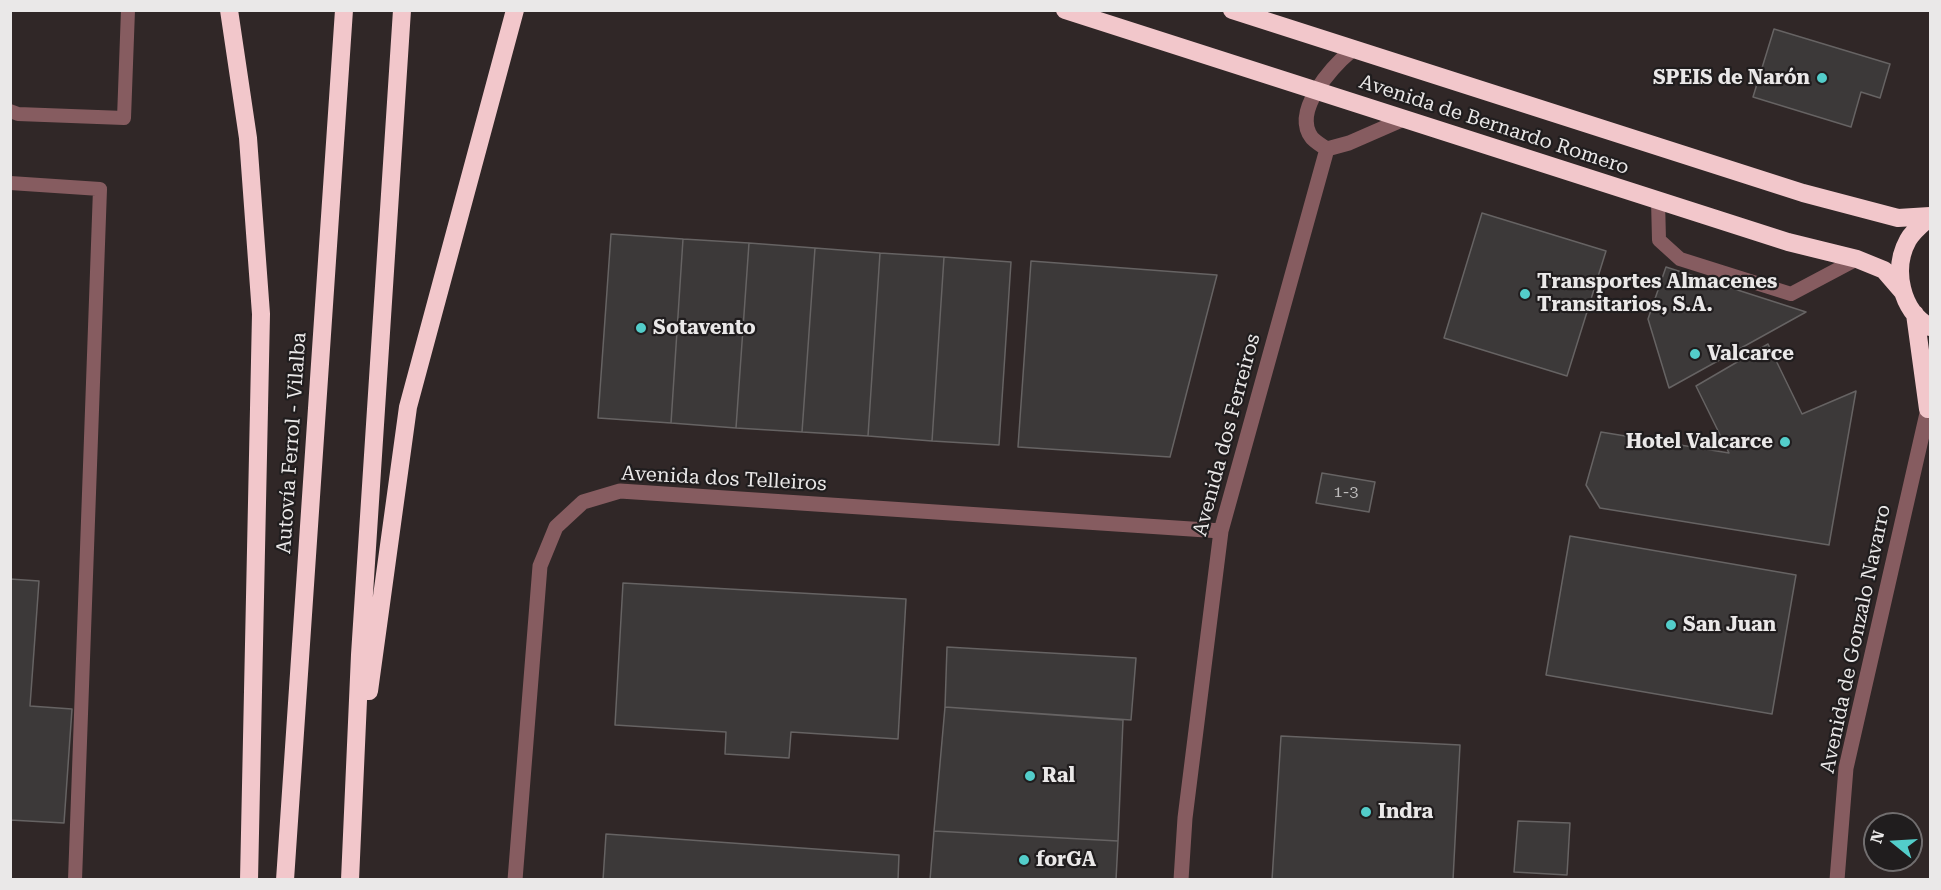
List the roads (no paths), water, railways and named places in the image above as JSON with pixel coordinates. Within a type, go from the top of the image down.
[{"type":"highway","points":[[229,10],[248,138],[261,315],[249,879]]},
{"type":"highway","name":"Autovía Ferrol - Vilalba","points":[[285,879],[344,10]]},
{"type":"highway","points":[[350,879],[360,655],[402,10]]},
{"type":"highway","points":[[353,815],[408,407],[515,10]]},
{"type":"highway","name":"Avenida de Bernardo Romero","points":[[1065,10],[1788,242],[1857,259],[1884,270],[1903,292]]},
{"type":"highway","name":"Avenida de Bernardo Romero","points":[[1232,10],[1803,193],[1898,218],[1930,217]]},
{"type":"highway","points":[[1929,407],[1915,315],[1903,292],[1900,274],[1901,257],[1908,241],[1918,227],[1930,217]]},
{"type":"highway","points":[[1915,315],[1930,327]]},
{"type":"street","points":[[1352,50],[1331,68],[1316,92],[1309,108],[1307,123],[1311,137],[1327,149],[1349,143],[1404,119]]},
{"type":"street","name":"Avenida dos Ferreiros","points":[[1181,879],[1185,818],[1221,531],[1327,149]]},
{"type":"street","name":"Avenida de Gonzalo Navarro","points":[[1837,879],[1846,768],[1929,407]]},
{"type":"street","name":"Avenida dos Telleiros","points":[[515,879],[540,566],[556,527],[583,502],[620,491],[1221,531]]},
{"type":"lane","points":[[13,113],[124,118],[128,10]]},
{"type":"lane","points":[[10,183],[100,189],[75,879]]},
{"type":"lane","points":[[1658,200],[1659,240],[1680,259],[1791,294],[1857,259]]},
{"type":"place","name":"SPEIS de Narón","points":[[1822,78]]},
{"type":"place","name":"Transportes Almacenes Transitarios, S.A.","points":[[1525,294]]},
{"type":"place","name":"Sotavento","points":[[641,328]]},
{"type":"place","name":"Valcarce","points":[[1695,354]]},
{"type":"place","name":"Hotel Valcarce","points":[[1785,442]]},
{"type":"place","name":"San Juan","points":[[1671,625]]},
{"type":"place","name":"Ral","points":[[1030,776]]},
{"type":"place","name":"Indra","points":[[1366,812]]},
{"type":"place","name":"forGA","points":[[1024,860]]}]
